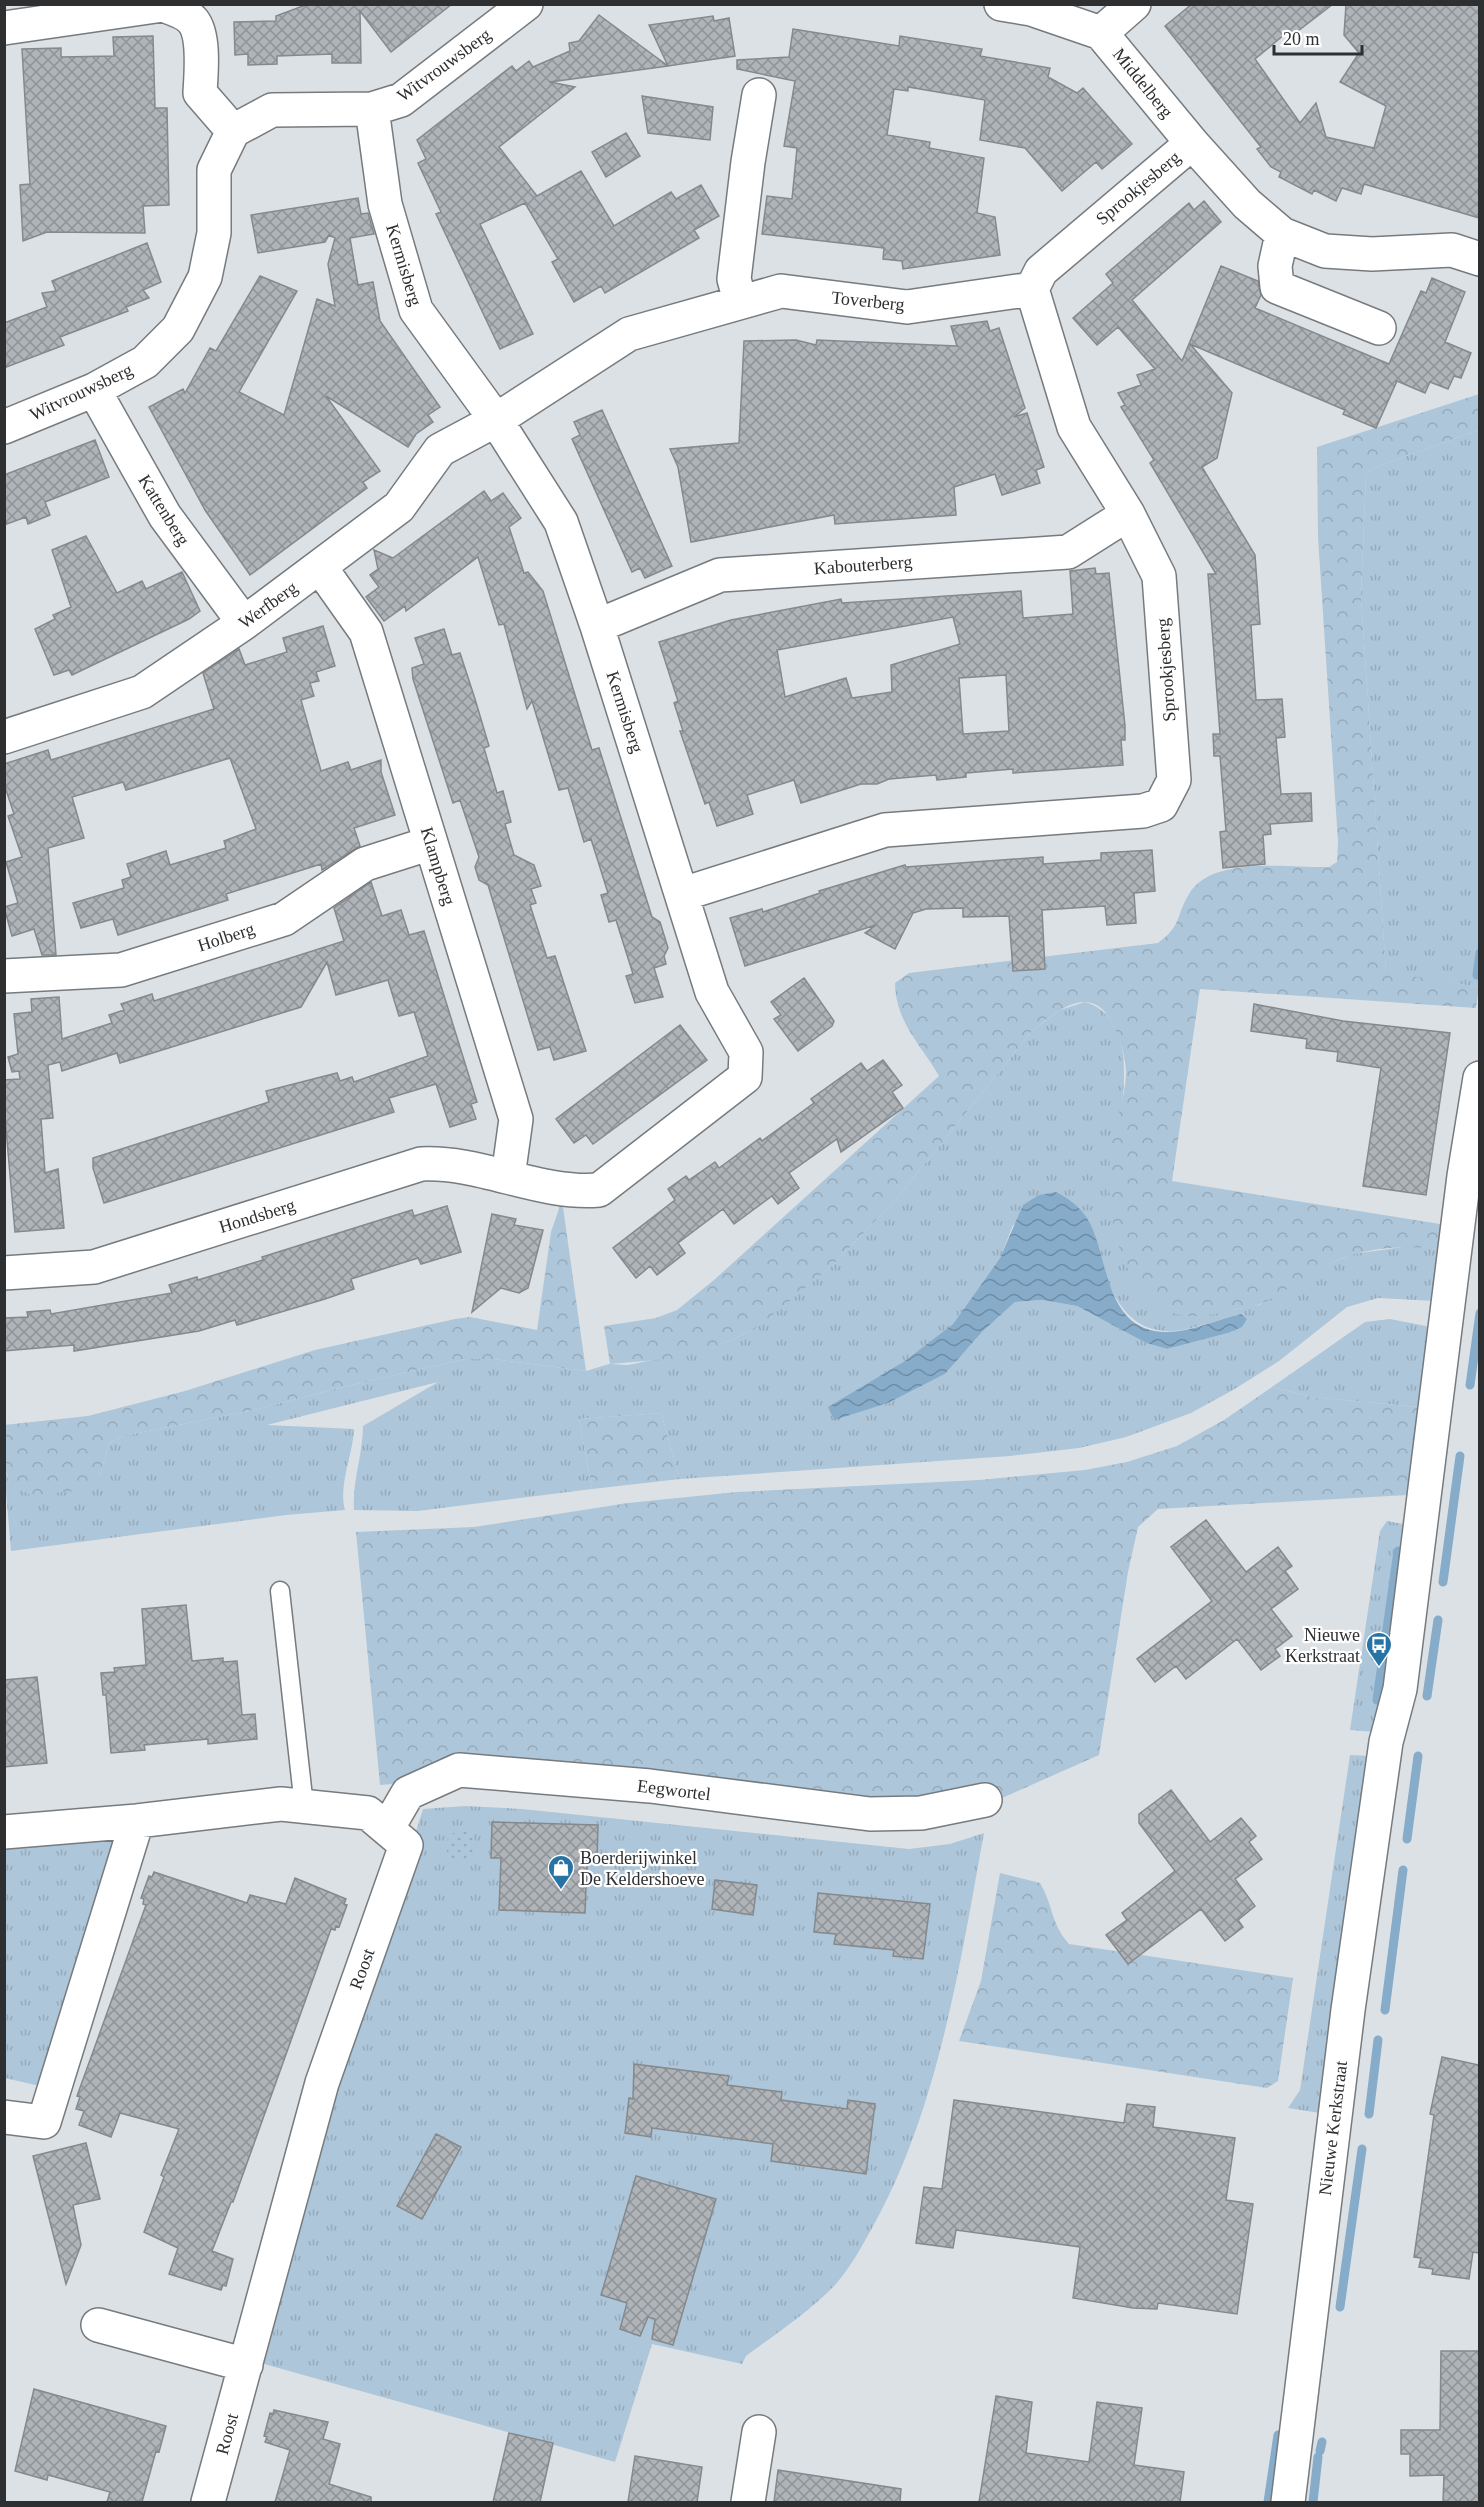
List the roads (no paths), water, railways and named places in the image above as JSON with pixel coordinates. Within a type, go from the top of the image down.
[{"type":"street","name":"Witvrouwsberg","points":[[4,427],[94,390],[145,362],[178,329],[205,277],[214,233],[214,170],[233,131],[272,110],[372,109],[401,100],[526,4]]},
{"type":"street","name":"Middelberg","points":[[1001,4],[1031,9],[1101,33],[1192,143],[1247,204],[1282,234],[1325,251],[1372,254],[1452,250],[1479,259]]},
{"type":"street","points":[[1101,33],[1134,4]]},
{"type":"street","points":[[4,28],[163,5],[191,10],[201,47],[200,93],[233,131]]},
{"type":"street","points":[[740,301],[734,279],[748,162],[759,95]]},
{"type":"street","name":"Kermisberg","points":[[372,109],[385,204],[416,310],[496,420],[561,522],[597,626],[712,992],[746,1052],[745,1077],[599,1190],[574,1192],[508,1177]]},
{"type":"street","name":"Sprookjesberg","points":[[683,894],[885,830],[1143,811],[1161,805],[1174,780],[1159,576],[1128,514],[1074,427],[1032,289],[1041,271],[1192,143]]},
{"type":"street","points":[[1282,234],[1275,266],[1277,287],[1379,328]]},
{"type":"street","name":"Toverberg","points":[[496,420],[629,334],[740,301],[781,291],[907,307],[1032,289]]},
{"type":"street","name":"Kattenberg","points":[[94,390],[165,516],[244,623]]},
{"type":"street","name":"Werfberg","points":[[4,737],[142,692],[244,623],[399,507],[440,450],[496,420]]},
{"type":"street","name":"Kabouterberg","points":[[597,626],[720,575],[1068,552],[1128,514]]},
{"type":"street","name":"Klampberg","points":[[320,567],[366,633],[431,843],[516,1119],[508,1177]]},
{"type":"street","name":"Holberg","points":[[4,976],[121,970],[284,918],[365,864],[431,843]]},
{"type":"street","name":"Nieuwe Kerkstraat","points":[[1288,2502],[1348,2010],[1386,1742],[1400,1689],[1464,1176],[1479,1078]]},
{"type":"street","name":"Hondsberg","points":[[4,1273],[94,1267],[421,1164],[446,1163],[508,1177]]},
{"type":"street","name":"Eegwortel","points":[[387,1828],[408,1793],[459,1770],[650,1786],[870,1814],[921,1813],[985,1800]]},
{"type":"street","name":"Roost","points":[[4,1832],[137,1821],[281,1804],[368,1813],[406,1845],[322,2083],[208,2502]]},
{"type":"street","points":[[4,2117],[44,2122],[137,1821]]},
{"type":"street","points":[[98,2325],[246,2365]]},
{"type":"street","points":[[748,2502],[759,2432]]},
{"type":"lane","points":[[280,1591],[304,1806]]},
{"type":"water","points":[[1056,1192],[1073,1203],[1087,1218],[1094,1232],[1116,1300],[1125,1314],[1138,1325],[1155,1331],[1176,1331],[1241,1314],[1247,1319],[1242,1327],[1228,1333],[1167,1349],[1146,1343],[1077,1306],[1042,1300],[1015,1302],[982,1332],[945,1374],[888,1403],[834,1420],[828,1407],[905,1361],[953,1324],[1000,1258],[1023,1205],[1039,1195]]},
{"type":"waterway","points":[[1477,975],[1480,953]]},
{"type":"waterway","points":[[1470,1385],[1480,1313]]},
{"type":"waterway","points":[[1443,1582],[1460,1456]]},
{"type":"waterway","points":[[1377,1700],[1398,1551]]},
{"type":"waterway","points":[[1427,1696],[1438,1620]]},
{"type":"waterway","points":[[1407,1839],[1418,1756]]},
{"type":"waterway","points":[[1385,2010],[1403,1870]]},
{"type":"waterway","points":[[1369,2114],[1378,2040]]},
{"type":"waterway","points":[[1340,2307],[1362,2149]]},
{"type":"waterway","points":[[1268,2502],[1278,2435]]},
{"type":"waterway","points":[[1320,2451],[1322,2442]]},
{"type":"waterway","points":[[1313,2502],[1318,2457]]},
{"type":"place","name":"Nieuwe Kerkstraat","points":[[1379,1668]]},
{"type":"place","name":"Boerderijwinkel De Keldershoeve","points":[[561,1891]]}]
